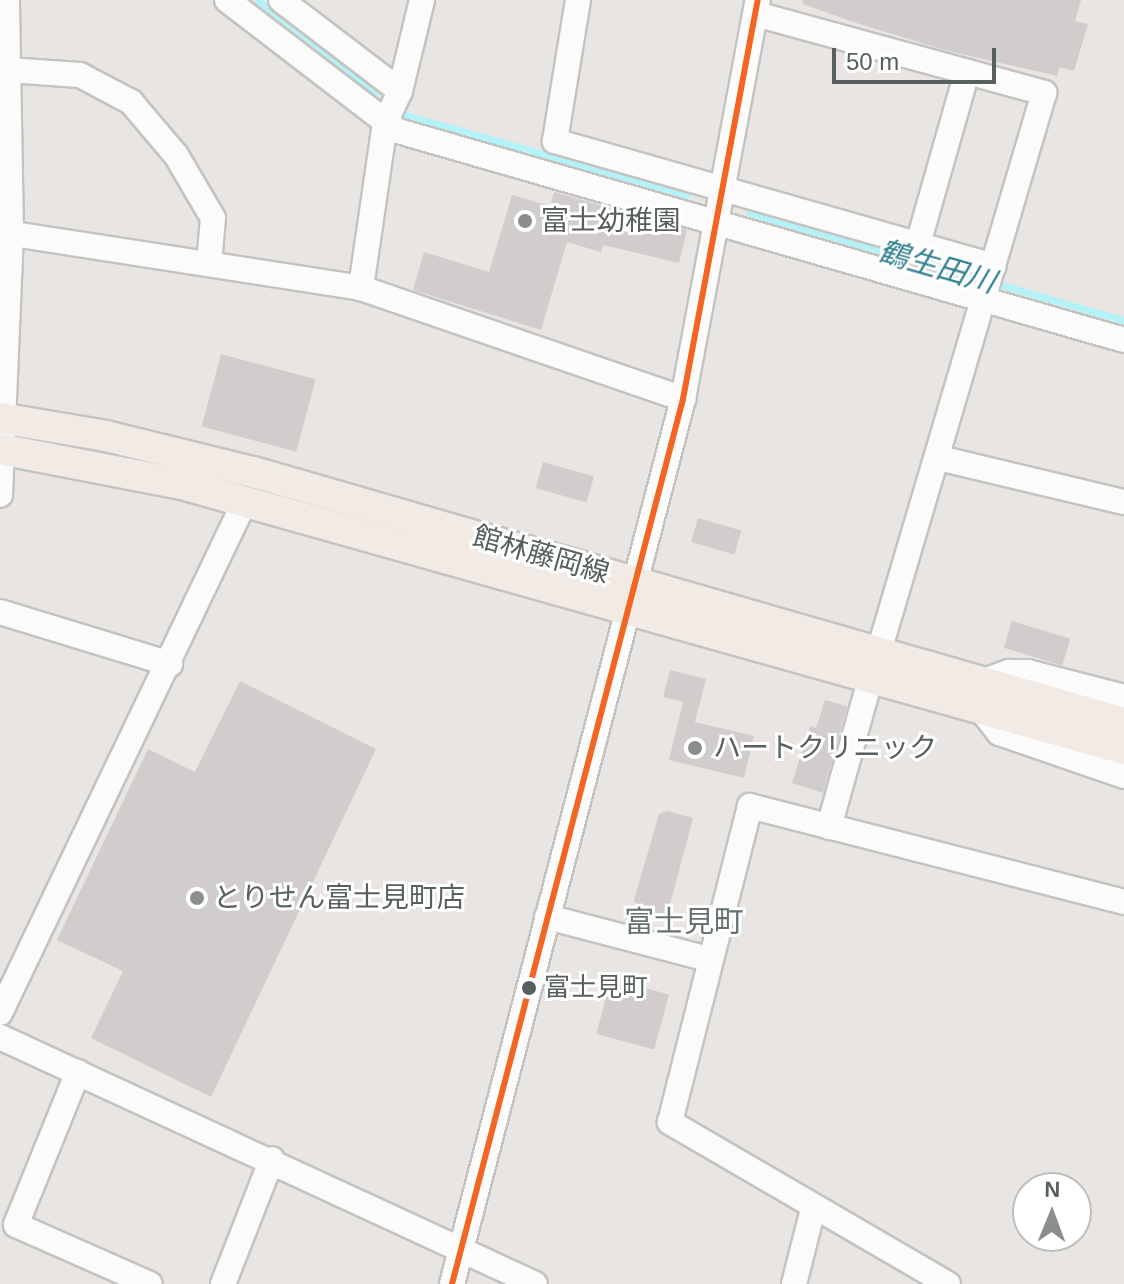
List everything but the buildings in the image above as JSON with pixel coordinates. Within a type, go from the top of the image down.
[{"type":"main road","name":"館林藤岡線","points":[[4,419],[253,472],[632,596]]},
{"type":"main road","name":"館林藤岡線","points":[[2,449],[99,465],[632,596],[980,694],[1124,723]]},
{"type":"main road","name":"館林藤岡線","points":[[980,694],[1124,749]]},
{"type":"street","points":[[0,495],[4,419],[7,0]]},
{"type":"street","points":[[227,0],[398,131],[719,225],[989,283]]},
{"type":"street","points":[[281,0],[400,91]]},
{"type":"street","points":[[361,288],[385,123],[400,91],[422,0]]},
{"type":"street","points":[[578,0],[555,141],[918,244],[989,283],[1124,340]]},
{"type":"street","points":[[452,1284],[683,399],[719,225],[757,7],[1044,93],[829,827]]},
{"type":"street","points":[[5,64],[80,75],[131,102],[176,155],[213,218],[209,264]]},
{"type":"street","points":[[918,244],[967,72]]},
{"type":"street","points":[[5,233],[361,288],[683,399]]},
{"type":"street","points":[[939,458],[1124,502]]},
{"type":"street","points":[[0,1013],[170,664],[245,501]]},
{"type":"street","points":[[0,612],[170,664]]},
{"type":"street","points":[[1124,697],[1028,672],[1009,672],[980,694],[999,733],[1124,776]]},
{"type":"street","points":[[948,1284],[813,1209],[670,1122],[708,959],[750,806],[1124,902]]},
{"type":"street","points":[[547,917],[708,959]]},
{"type":"street","points":[[0,1037],[272,1159],[535,1284]]},
{"type":"street","points":[[78,1072],[16,1225],[150,1284]]},
{"type":"street","points":[[223,1284],[272,1159]]},
{"type":"street","points":[[794,1284],[813,1209]]},
{"type":"waterway","name":"鶴生田川","points":[[258,0],[377,92]]},
{"type":"waterway","name":"鶴生田川","points":[[406,115],[687,195]]},
{"type":"waterway","name":"鶴生田川","points":[[750,213],[1124,320]]},
{"type":"transit line","points":[[452,1284],[683,399],[758,0]]},
{"type":"place","name":"富士幼稚園","points":[[525,221]]},
{"type":"place","name":"ハートクリニック","points":[[695,748]]},
{"type":"place","name":"とりせん富士見町店","points":[[197,898]]},
{"type":"place","name":"富士見町","points":[[529,988]]},
{"type":"district","name":"富士見町","points":[[684,922]]}]
